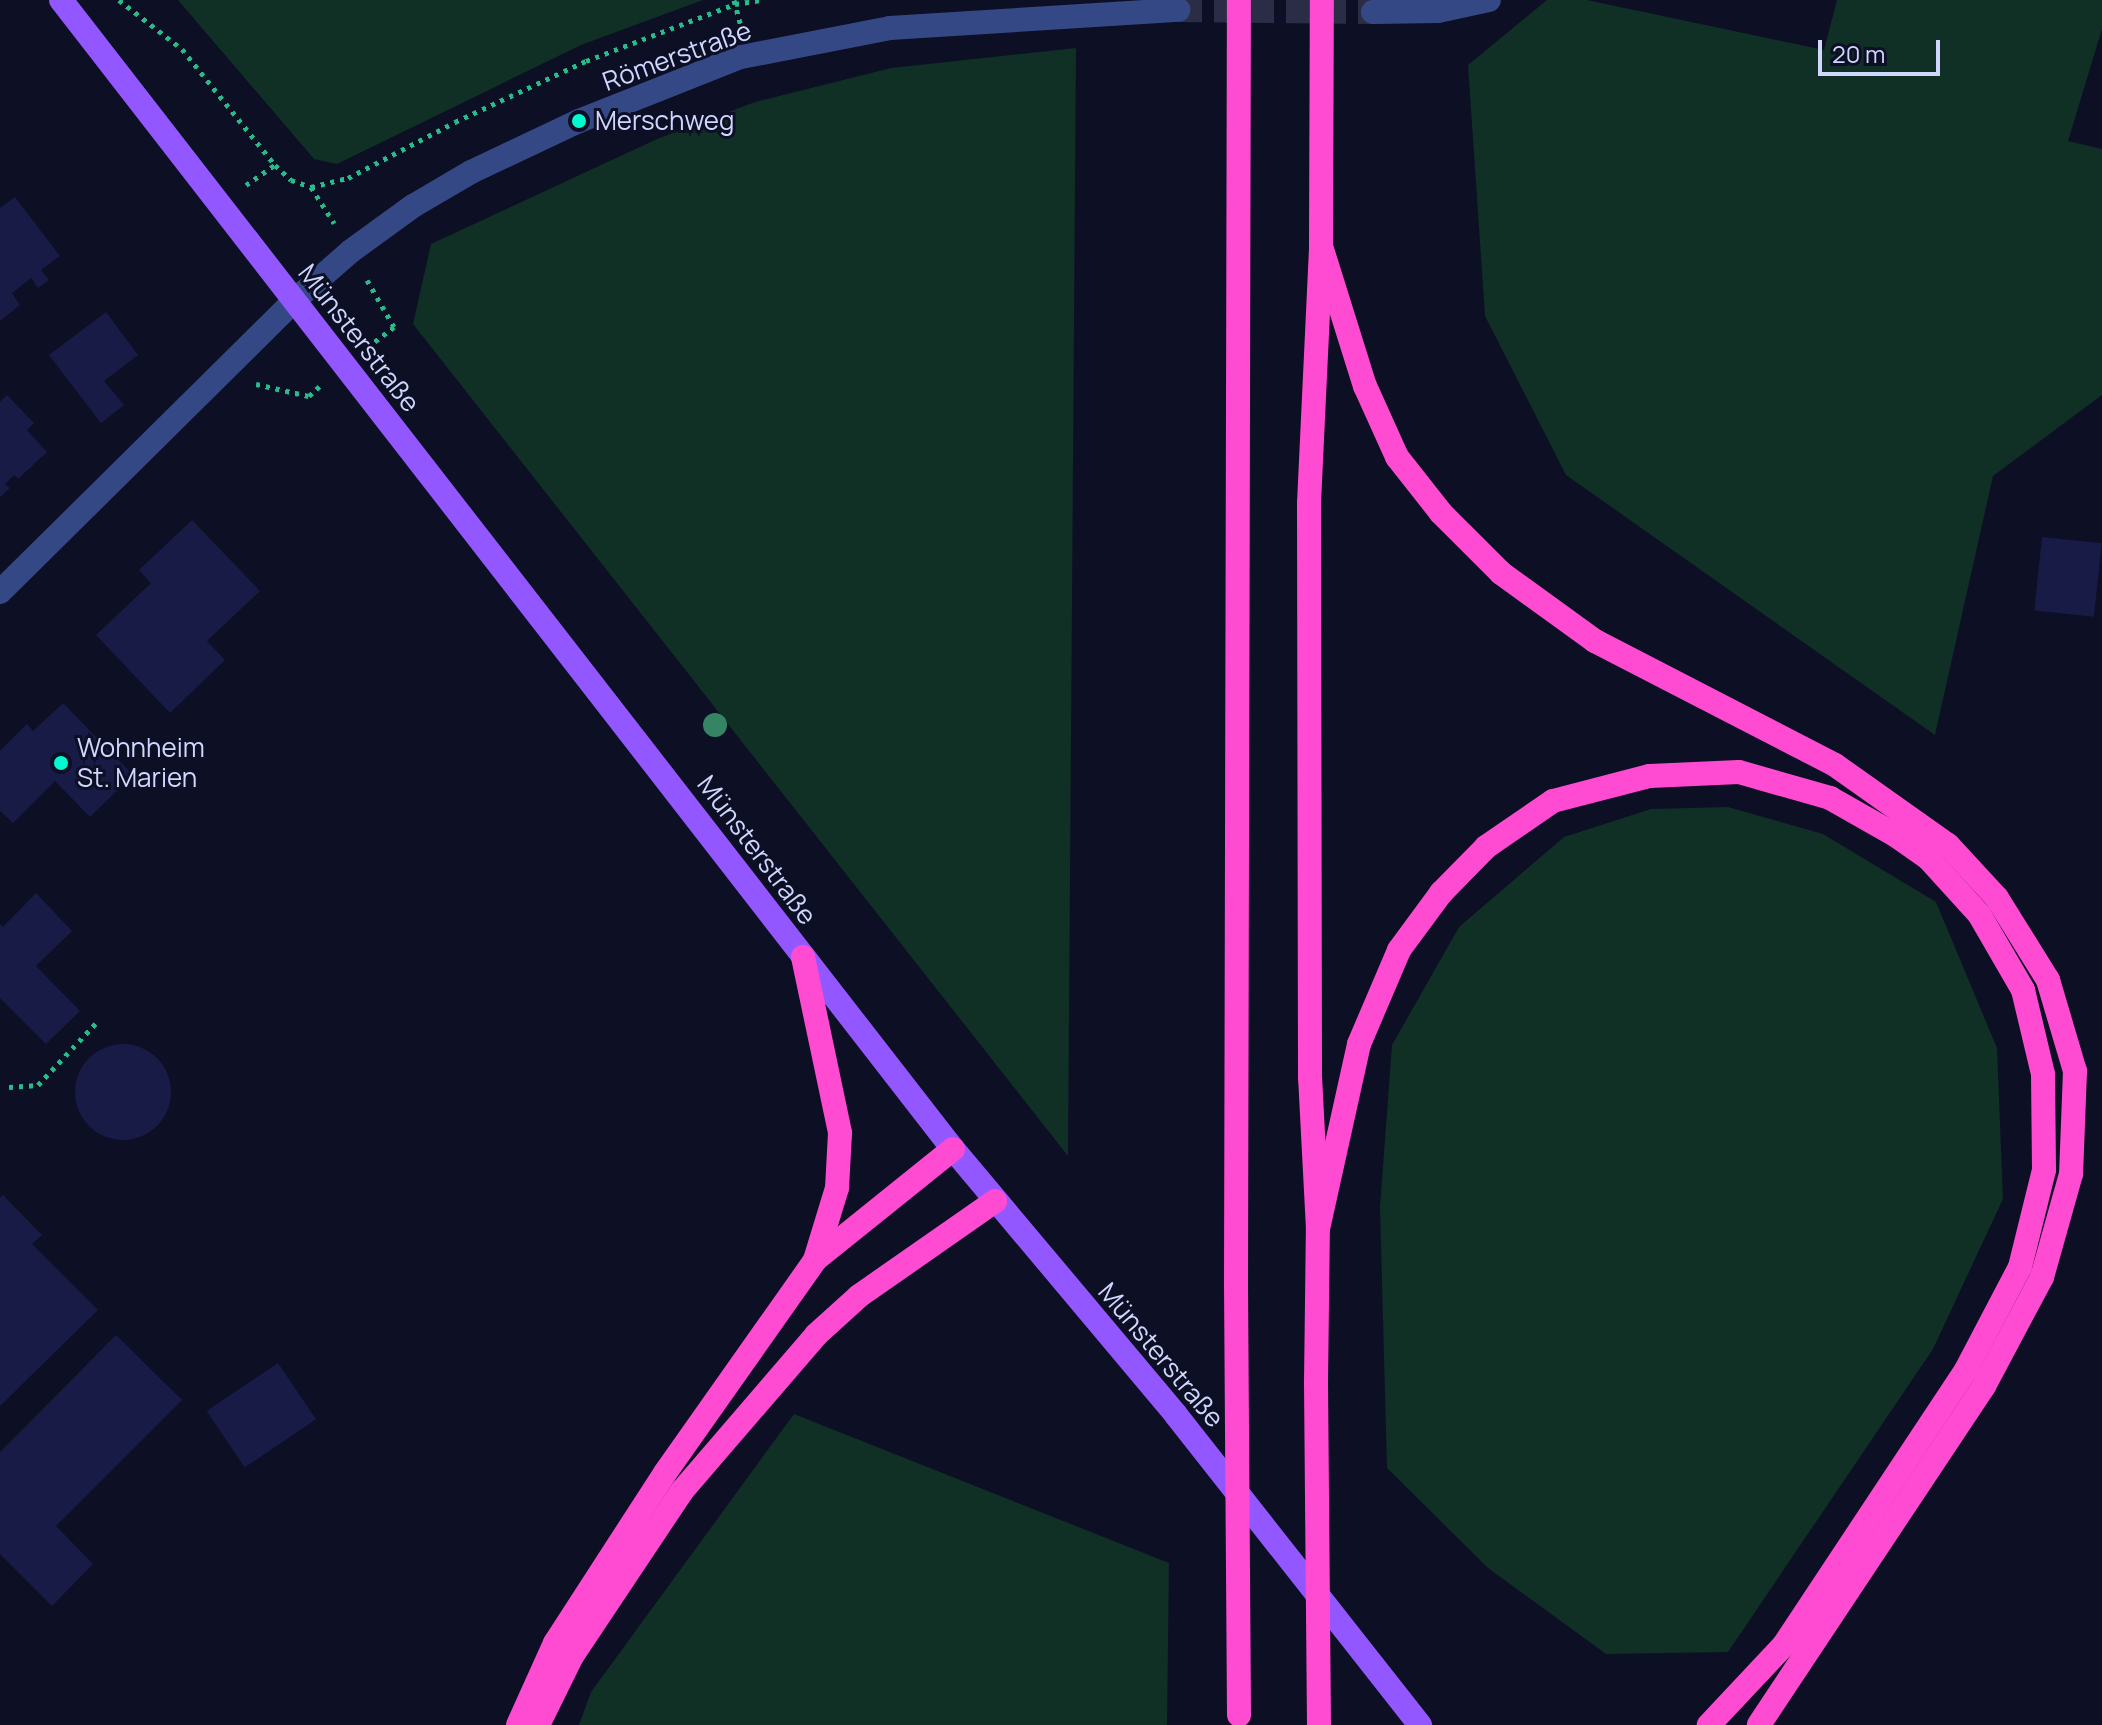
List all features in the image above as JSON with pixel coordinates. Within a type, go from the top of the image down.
[{"type":"highway","points":[[1239,0],[1236,1285],[1239,1720]]},
{"type":"highway","points":[[1319,1725],[1318,1229],[1310,1078],[1309,503],[1321,246],[1322,0]]},
{"type":"highway","points":[[1321,246],[1365,386],[1397,457],[1441,513],[1501,573],[1595,641],[1835,765],[1948,845],[1997,898],[2048,980],[2075,1071],[2071,1174],[2042,1277],[1984,1386],[1759,1725]]},
{"type":"highway","points":[[1318,1229],[1359,1044],[1399,950],[1441,893],[1486,847],[1553,801],[1650,776],[1739,772],[1830,798],[1895,835],[1928,858],[1979,914],[2023,990],[2043,1074],[2044,1170],[2020,1267],[1966,1370],[1784,1645],[1709,1725]]},
{"type":"highway","points":[[803,957],[840,1133],[837,1188],[815,1260]]},
{"type":"highway","points":[[518,1725],[555,1643],[665,1473],[815,1260],[953,1149]]},
{"type":"highway","points":[[538,1725],[572,1656],[682,1491],[816,1335],[859,1296],[995,1201]]},
{"type":"main road","name":"Münsterstraße","points":[[61,0],[953,1149],[1176,1415],[1420,1725]]},
{"type":"street","points":[[1373,12],[1438,11],[1489,0]]},
{"type":"street","name":"Römerstraße","points":[[295,300],[351,251],[413,206],[471,172],[579,121],[741,57],[890,28],[1178,10]]},
{"type":"street","points":[[0,592],[295,300]]},
{"type":"path","points":[[119,0],[182,49],[275,165],[291,180],[311,187],[348,178],[455,122],[586,61],[734,2],[761,0]]},
{"type":"path","points":[[9,1087],[38,1085],[97,1022]]},
{"type":"green space","points":[[178,0],[703,0],[581,45],[337,164],[314,159]]},
{"type":"green space","points":[[1547,0],[1587,0],[1824,50],[1837,0],[2102,0],[2102,29],[2068,141],[2102,149],[2102,395],[1993,476],[1935,735],[1566,475],[1485,316],[1468,65]]},
{"type":"green space","points":[[1076,48],[1068,1156],[413,324],[431,244],[657,139],[755,102],[891,68]]},
{"type":"green space","points":[[1728,807],[1823,834],[1936,902],[1997,1048],[2003,1199],[1933,1349],[1728,1652],[1606,1654],[1488,1568],[1387,1468],[1380,1207],[1392,1045],[1459,927],[1564,837],[1651,809]]},
{"type":"green space","points":[[794,1414],[1169,1563],[1167,1725],[579,1725],[591,1692]]},
{"type":"building","points":[[15,197],[60,256],[41,270],[49,280],[38,288],[31,278],[12,293],[20,305],[0,321],[0,208]]},
{"type":"building","points":[[106,312],[138,355],[104,381],[124,405],[101,423],[49,355]]},
{"type":"building","points":[[7,395],[34,423],[27,430],[47,452],[18,479],[14,475],[5,484],[10,488],[0,497],[0,402]]},
{"type":"building","points":[[192,520],[260,591],[207,641],[225,660],[170,713],[96,635],[151,583],[139,570]]},
{"type":"building","points":[[2042,537],[2102,543],[2094,617],[2034,611]]},
{"type":"building","name":"Wohnheim St. Marien","points":[[63,703],[133,775],[90,817],[55,781],[13,823],[0,811],[0,751],[27,724],[33,731]]},
{"type":"building","points":[[36,893],[72,931],[36,966],[80,1011],[46,1044],[0,998],[0,924],[3,927]]},
{"type":"building","points":[[123,1044],[141,1048],[157,1058],[167,1074],[171,1092],[167,1110],[157,1126],[141,1136],[123,1140],[105,1136],[89,1126],[79,1110],[75,1092],[79,1074],[89,1058],[105,1048]]},
{"type":"building","points":[[3,1195],[42,1235],[32,1244],[98,1310],[0,1406],[0,1198]]},
{"type":"building","points":[[116,1335],[182,1400],[56,1526],[93,1564],[52,1606],[0,1554],[0,1452]]},
{"type":"building","points":[[278,1363],[316,1419],[245,1467],[207,1411]]},
{"type":"tunnel","points":[[1178,10],[1373,12]]},
{"type":"place","name":"Merschweg","points":[[579,121]]},
{"type":"place","name":"Wohnheim St. Marien","points":[[61,763]]}]
